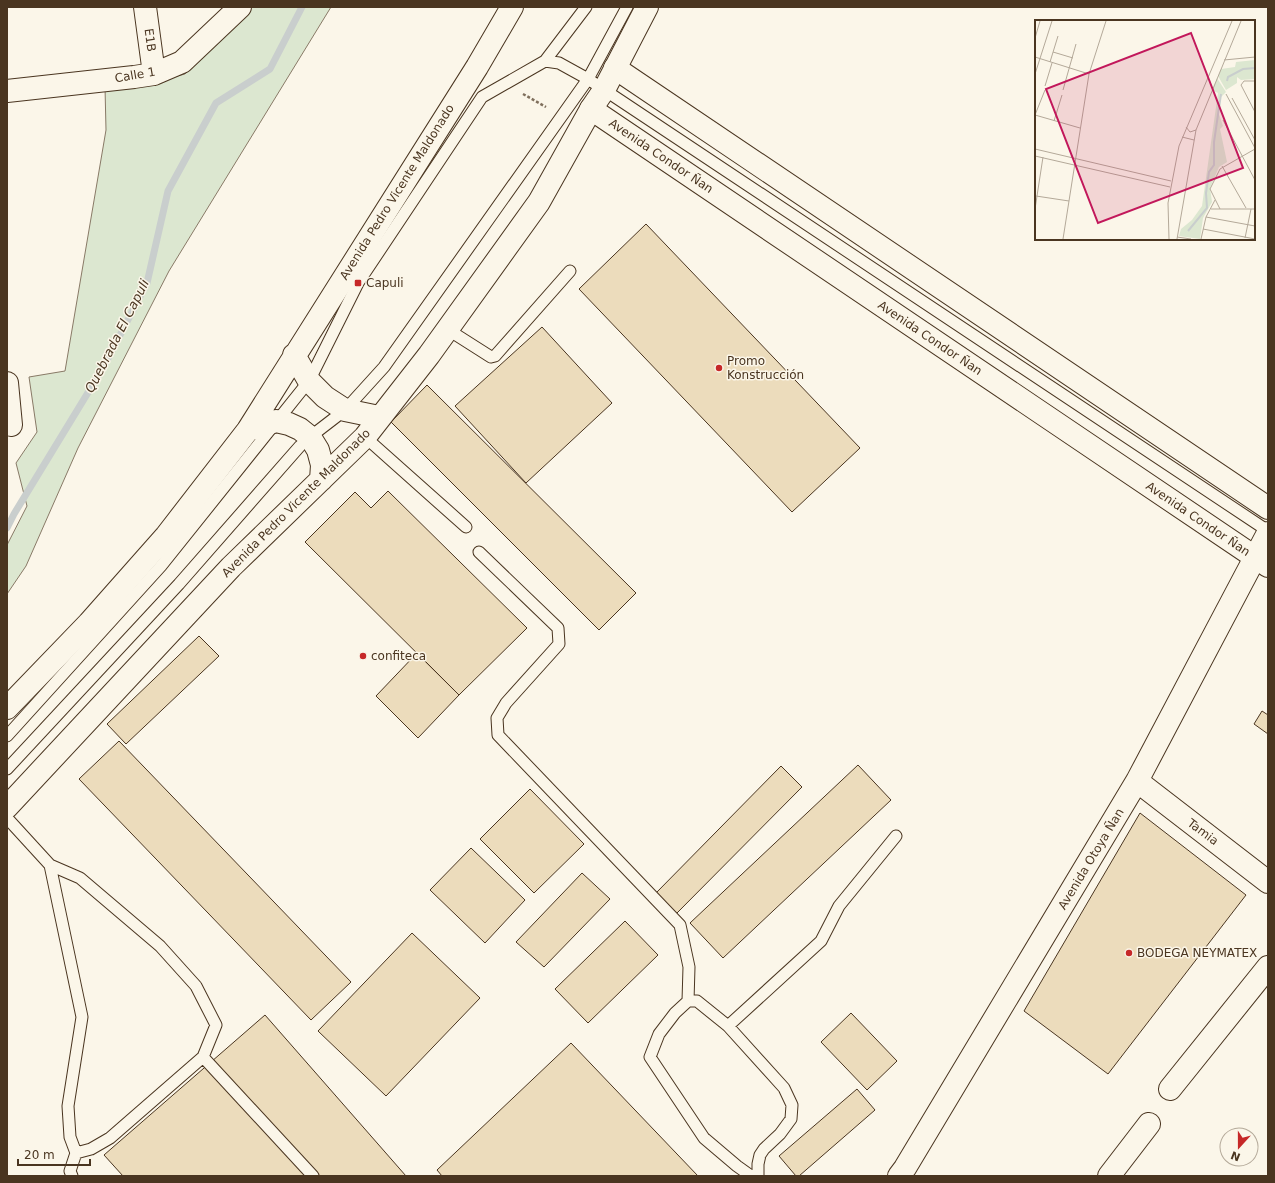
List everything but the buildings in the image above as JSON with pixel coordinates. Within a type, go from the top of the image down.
[{"type":"main road","name":"E1B","points":[[145,7],[154,74]]},
{"type":"main road","name":"Calle 1","points":[[7,91],[154,74],[182,62],[240,7]]},
{"type":"main road","name":"Avenida Pedro Vicente Maldonado","points":[[7,708],[166,536],[248,430],[477,67],[512,7]]},
{"type":"main road","name":"Avenida Pedro Vicente Maldonado","points":[[7,807],[231,567],[365,437],[429,355],[539,202],[591,110],[596,85],[615,68],[647,7]]},
{"type":"main road","points":[[615,68],[1268,508]]},
{"type":"main road","name":"Avenida Condor Ñan","points":[[591,110],[1262,561]]},
{"type":"main road","points":[[294,355],[309,381],[325,398],[345,410],[379,418]]},
{"type":"main road","points":[[7,383],[11,424]]},
{"type":"main road","points":[[248,430],[276,422],[289,424],[300,429],[310,437],[318,450],[322,465],[320,480]]},
{"type":"main road","name":"Avenida Otoya Ñan","points":[[906,1173],[1137,782],[1262,561],[1268,532]]},
{"type":"main road","name":"Tamia","points":[[1137,782],[1268,882]]},
{"type":"main road","points":[[1170,1089],[1268,967]]},
{"type":"main road","points":[[1109,1176],[1149,1124]]},
{"type":"lane","points":[[7,736],[161,566],[309,381],[363,276],[482,97],[546,61],[586,7]]},
{"type":"lane","points":[[7,769],[179,584],[300,446],[345,410],[384,368],[562,116],[596,85],[627,7]]},
{"type":"lane","points":[[546,61],[559,63],[596,85],[1268,532]]},
{"type":"lane","points":[[447,329],[491,357],[495,356],[570,271]]},
{"type":"lane","points":[[365,437],[466,527]]},
{"type":"lane","points":[[480,552],[558,628],[559,644],[506,703],[497,718],[498,735],[680,925],[689,967],[688,1001]]},
{"type":"lane","points":[[7,818],[50,865],[80,878],[160,946],[196,986],[216,1025],[203,1057],[110,1138],[90,1149],[76,1152]]},
{"type":"lane","points":[[728,1026],[821,941],[839,906],[896,836]]},
{"type":"lane","points":[[50,865],[82,1017],[68,1106],[70,1137],[76,1152],[70,1171],[72,1176]]},
{"type":"lane","points":[[751,1176],[704,1138],[650,1057],[659,1034],[675,1013],[688,1001],[697,1001],[728,1026],[784,1088],[792,1105],[791,1120],[760,1155],[758,1176]]},
{"type":"lane","points":[[203,1057],[313,1176]]},
{"type":"path","points":[[506,84],[562,116]]},
{"type":"green space","points":[[251,7],[331,7],[169,271],[78,448],[26,566],[7,594],[7,545],[27,506],[16,463],[37,432],[29,377],[65,371],[106,130],[105,87],[154,82],[185,74]]},
{"type":"waterway","name":"Quebrada El Capuli","points":[[7,528],[14,514],[103,368],[147,283],[168,191],[216,103],[270,69],[302,7]]},
{"type":"place","name":"Capuli","points":[[358,283]]},
{"type":"place","name":"Promo Konstrucción","points":[[719,368]]},
{"type":"place","name":"confiteca","points":[[363,656]]},
{"type":"place","name":"BODEGA NEYMATEX","points":[[1129,953]]}]
